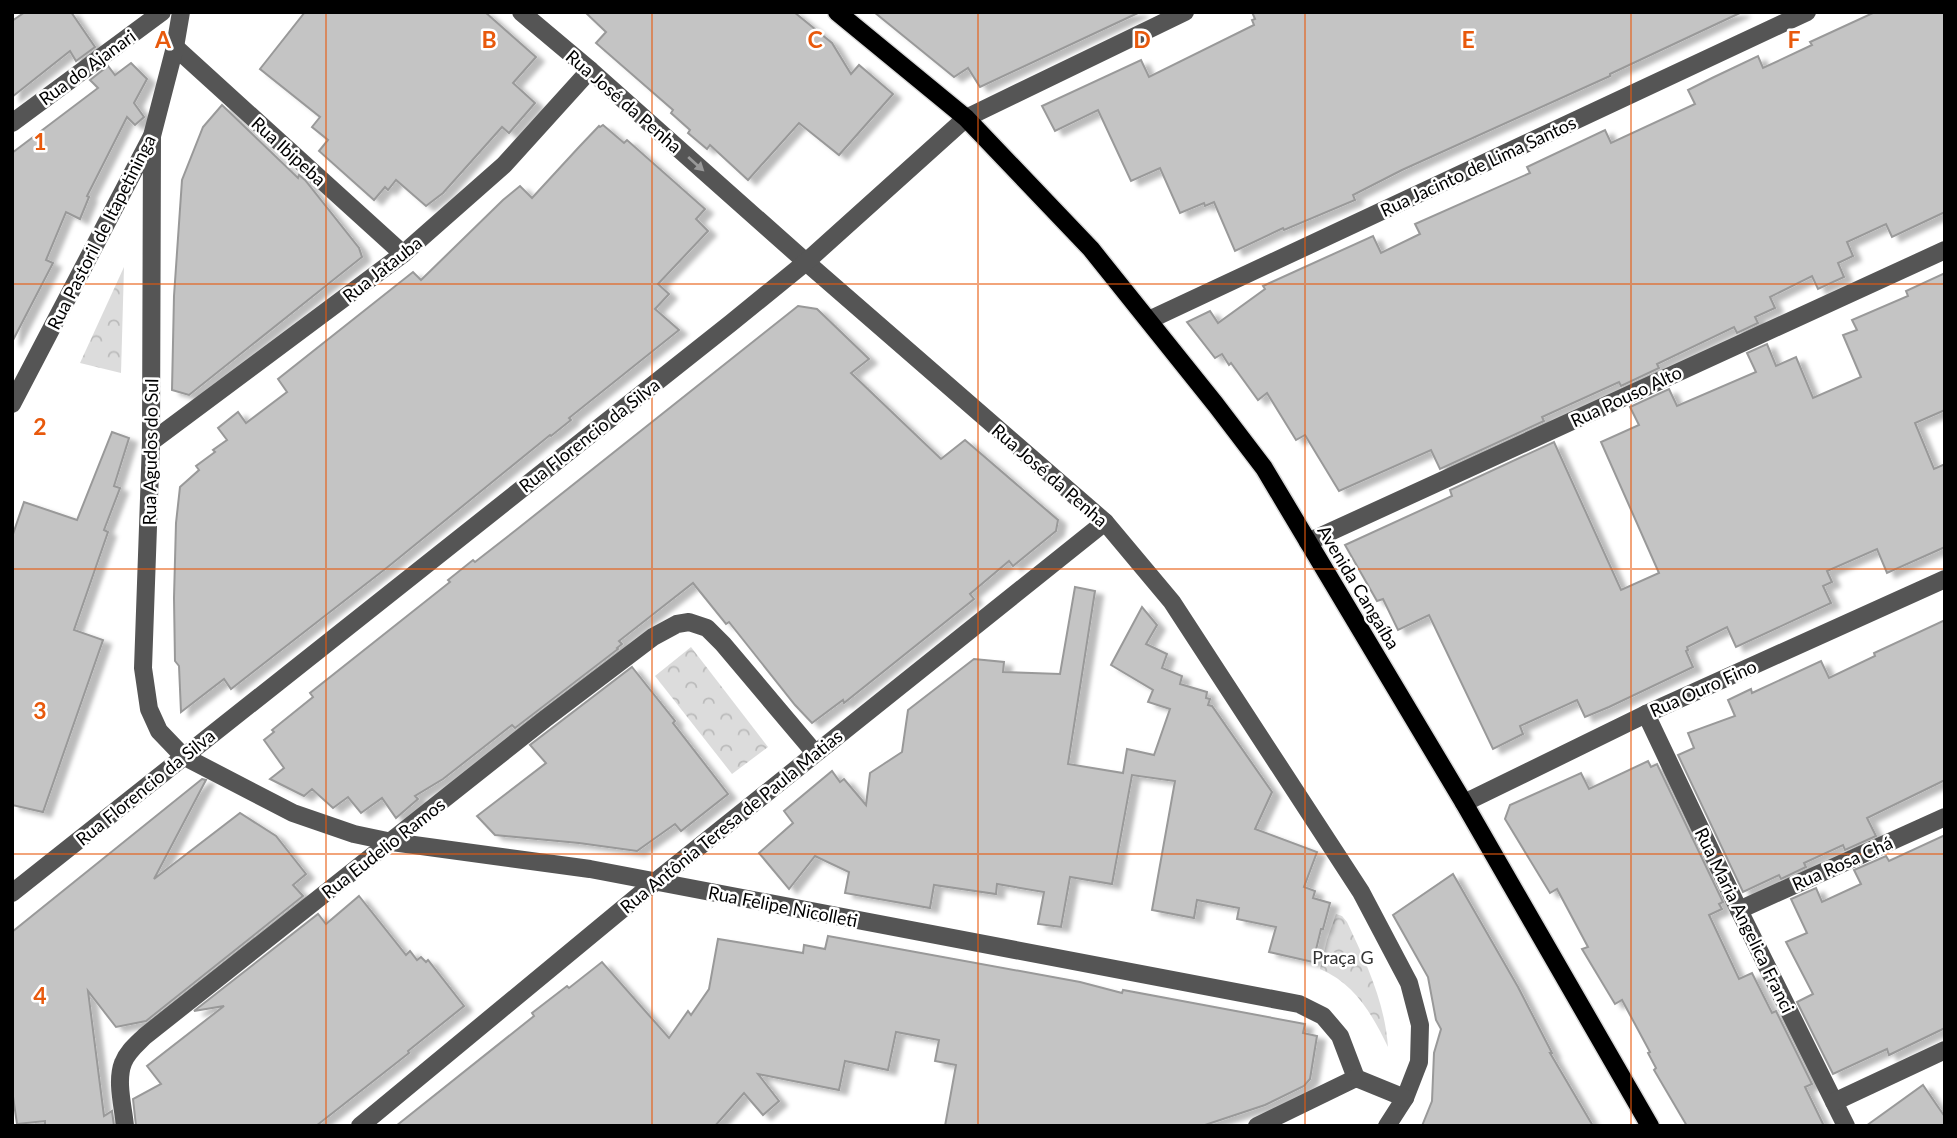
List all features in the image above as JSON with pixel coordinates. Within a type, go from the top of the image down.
[{"type":"main road","name":"Avenida Cangaíba","points":[[837,12],[966,118],[1091,249],[1264,468],[1464,803],[1650,1126]]},
{"type":"street","name":"Rua do Ajanari","points":[[12,123],[162,12]]},
{"type":"street","name":"Rua Pastoril de Itapetininga","points":[[12,404],[152,136],[175,47],[181,12]]},
{"type":"street","name":"Rua José da Penha","points":[[521,12],[1105,522],[1180,614],[1361,892],[1409,983],[1420,1025],[1419,1062],[1405,1098],[1387,1126]]},
{"type":"street","name":"Rua Florencio da Silva","points":[[12,893],[731,323],[806,262],[966,118],[1185,12]]},
{"type":"street","name":"Rua Jacinto de Lima Santos","points":[[1149,320],[1807,12]]},
{"type":"street","name":"Rua Ibipeba","points":[[175,47],[403,254]]},
{"type":"street","name":"Rua Jatauba","points":[[151,442],[403,254],[504,165],[590,70]]},
{"type":"street","name":"Rua Agudos do Sul","points":[[152,136],[151,442],[143,668],[149,709],[159,730],[183,756]]},
{"type":"street","name":"Rua Pouso Alto","points":[[1308,542],[1945,250]]},
{"type":"street","name":"Rua Antônia Teresa de Paula Matias","points":[[360,1126],[655,882],[1105,522]]},
{"type":"street","name":"Rua Ouro Fino","points":[[1464,803],[1646,714],[1945,579]]},
{"type":"street","name":"Rua Eudelio Ramos","points":[[125,1126],[120,1082],[123,1063],[145,1036],[545,719],[653,637],[677,624],[689,622],[707,628],[815,753]]},
{"type":"street","name":"Rua Maria Angelica Franci","points":[[1646,714],[1846,1126]]},
{"type":"street","name":"Rua Felipe Nicolleti","points":[[183,756],[293,813],[354,834],[391,842],[590,869],[1299,1004],[1323,1016],[1340,1037],[1356,1078]]},
{"type":"street","name":"Rua Rosa Chá","points":[[1739,910],[1945,817]]},
{"type":"street","points":[[1834,1102],[1945,1050]]},
{"type":"street","points":[[1257,1126],[1356,1078],[1405,1098]]},
{"type":"green space","points":[[124,267],[121,373],[80,363]]},
{"type":"green space","points":[[691,647],[768,747],[732,774],[655,676]]},
{"type":"green space","name":"Praça G","points":[[1336,914],[1347,922],[1368,968],[1379,999],[1388,1047],[1361,1001],[1343,983],[1320,969]]},
{"type":"building","points":[[25,12],[71,12],[95,47],[76,61],[70,51],[12,97],[12,21]]},
{"type":"building","points":[[305,12],[485,12],[536,57],[513,83],[535,103],[509,133],[502,127],[443,193],[426,206],[396,180],[388,190],[385,187],[374,200],[319,151],[328,140],[312,127],[320,117],[260,69]]},
{"type":"building","points":[[585,12],[794,12],[832,43],[851,74],[859,65],[893,94],[839,155],[799,123],[748,180],[710,145],[707,149],[688,133],[690,130],[671,113],[673,110],[596,43],[606,32]]},
{"type":"building","points":[[874,12],[1140,12],[980,87],[968,68],[954,77]]},
{"type":"building","points":[[1252,12],[1742,12],[1610,76],[1402,170],[1353,195],[1355,200],[1284,230],[1283,228],[1235,251],[1214,202],[1205,206],[1204,203],[1180,213],[1160,168],[1131,181],[1098,110],[1055,131],[1042,106],[1141,60],[1149,77],[1254,25]]},
{"type":"building","points":[[1875,12],[1945,12],[1945,212],[1892,237],[1886,224],[1847,242],[1853,256],[1838,263],[1844,277],[1818,289],[1812,276],[1770,297],[1775,308],[1755,317],[1758,323],[1737,333],[1734,327],[1657,364],[1659,368],[1621,386],[1619,382],[1542,417],[1544,421],[1440,469],[1431,450],[1339,491],[1305,435],[1296,440],[1267,393],[1258,400],[1231,363],[1229,365],[1222,354],[1215,358],[1187,322],[1210,311],[1218,323],[1265,289],[1263,286],[1373,236],[1381,253],[1420,234],[1415,224],[1530,173],[1527,167],[1605,130],[1611,143],[1695,104],[1688,90],[1712,78],[1758,56],[1763,68],[1812,45],[1810,42]]},
{"type":"building","points":[[131,63],[147,79],[134,103],[144,117],[135,125],[127,117],[87,196],[89,197],[80,219],[66,212],[46,260],[53,263],[12,342],[12,153],[98,88],[90,80],[108,66],[115,75]]},
{"type":"building","points":[[222,105],[298,178],[299,175],[305,180],[359,248],[362,257],[189,395],[172,390],[174,296],[182,180],[203,127]]},
{"type":"building","points":[[603,125],[624,143],[627,140],[705,209],[696,219],[708,231],[658,284],[669,294],[655,309],[679,330],[389,566],[231,689],[224,679],[181,712],[179,666],[175,661],[174,598],[180,487],[199,470],[196,466],[227,440],[218,428],[238,412],[246,423],[287,392],[278,379],[413,272],[421,280],[520,186],[532,198],[599,126]]},
{"type":"building","points":[[1945,273],[1945,410],[1915,423],[1934,469],[1945,464],[1945,547],[1887,573],[1877,549],[1827,571],[1832,582],[1823,586],[1831,603],[1736,647],[1727,627],[1687,647],[1686,651],[1693,667],[1609,707],[1585,717],[1577,700],[1520,726],[1523,734],[1493,749],[1429,615],[1398,630],[1383,599],[1377,601],[1345,545],[1452,496],[1450,490],[1554,442],[1621,590],[1659,573],[1601,442],[1639,425],[1630,407],[1669,389],[1677,406],[1756,372],[1747,353],[1767,344],[1776,366],[1796,357],[1813,398],[1861,377],[1843,335],[1857,330],[1852,320],[1908,296],[1906,291]]},
{"type":"building","points":[[798,306],[817,309],[869,359],[851,373],[941,459],[965,440],[1058,520],[1056,531],[1013,566],[1009,561],[970,594],[974,599],[844,703],[843,700],[812,723],[729,622],[726,624],[693,583],[619,641],[622,644],[618,649],[515,728],[512,725],[443,779],[415,796],[418,799],[396,818],[382,798],[361,813],[348,797],[333,808],[312,789],[304,796],[270,779],[284,768],[264,740],[274,732],[272,730],[313,697],[310,693],[450,582],[448,580],[473,560],[475,562],[516,530]]},
{"type":"building","points":[[112,432],[129,438],[114,486],[120,488],[104,530],[108,532],[74,630],[103,640],[43,812],[12,805],[12,537],[24,502],[77,520]]},
{"type":"building","points":[[1075,587],[1095,591],[1068,764],[1123,773],[1127,749],[1154,755],[1170,709],[1148,702],[1153,690],[1111,665],[1142,607],[1157,625],[1146,644],[1167,654],[1162,668],[1182,676],[1180,684],[1207,692],[1206,698],[1210,699],[1208,705],[1212,706],[1272,792],[1255,829],[1317,852],[1304,887],[1315,891],[1313,898],[1330,903],[1313,962],[1269,952],[1276,927],[1237,919],[1239,908],[1197,900],[1194,918],[1152,910],[1175,781],[1132,775],[1112,884],[1070,877],[1061,927],[1038,924],[1044,892],[997,884],[996,894],[934,885],[930,908],[845,893],[849,872],[815,856],[789,889],[759,853],[793,823],[784,811],[832,771],[840,782],[844,779],[866,805],[870,773],[902,752],[908,710],[974,659],[1004,662],[1003,672],[1060,674]]},
{"type":"building","points":[[1945,620],[1945,780],[1867,818],[1876,836],[1845,850],[1843,845],[1804,863],[1806,867],[1781,879],[1779,875],[1743,892],[1678,755],[1694,748],[1688,733],[1735,716],[1728,700],[1751,689],[1752,693],[1821,661],[1829,678],[1875,656],[1874,653]]},
{"type":"building","points":[[632,667],[728,794],[681,831],[675,824],[637,851],[495,835],[477,816],[546,763],[530,745]]},
{"type":"building","points":[[1648,761],[1651,767],[1657,764],[1723,902],[1719,904],[1722,909],[1709,915],[1739,979],[1752,973],[1772,1013],[1776,1011],[1812,1084],[1805,1087],[1824,1126],[1687,1126],[1654,1070],[1656,1068],[1648,1053],[1650,1052],[1622,1000],[1615,1004],[1582,949],[1588,947],[1557,889],[1550,893],[1505,819],[1510,805],[1581,773],[1589,789]]},
{"type":"building","points":[[202,779],[206,780],[154,879],[240,813],[276,836],[306,874],[293,885],[303,896],[146,1021],[116,1027],[88,991],[104,1116],[112,1111],[114,1126],[45,1126],[45,1121],[17,1124],[12,1090],[12,932]]},
{"type":"building","points":[[1945,835],[1945,1028],[1889,1055],[1887,1049],[1833,1074],[1797,1002],[1813,994],[1786,942],[1807,933],[1791,899],[1816,888],[1822,902],[1861,884],[1854,870],[1886,856],[1889,861]]},
{"type":"building","points":[[1453,874],[1518,987],[1550,1053],[1593,1126],[1422,1126],[1432,1101],[1434,1053],[1441,1029],[1436,1020],[1428,977],[1393,915]]},
{"type":"building","points":[[359,896],[406,955],[410,951],[417,960],[421,957],[426,962],[428,960],[464,1006],[316,1126],[136,1126],[133,1099],[161,1084],[147,1066],[224,1006],[194,1011],[318,914],[326,924]]},
{"type":"building","points":[[828,936],[1080,982],[1122,993],[1123,990],[1305,1024],[1303,1033],[1317,1036],[1310,1079],[1304,1086],[1265,1105],[1202,1126],[945,1126],[956,1065],[935,1061],[939,1040],[896,1032],[888,1070],[845,1061],[839,1090],[758,1074],[779,1101],[763,1115],[744,1093],[715,1126],[396,1126],[534,1016],[532,1013],[602,962],[669,1038],[688,1011],[691,1015],[709,989],[718,939],[803,953],[804,945],[825,949]]},
{"type":"building","points":[[1923,1085],[1945,1117],[1945,1126],[1866,1126]]}]
